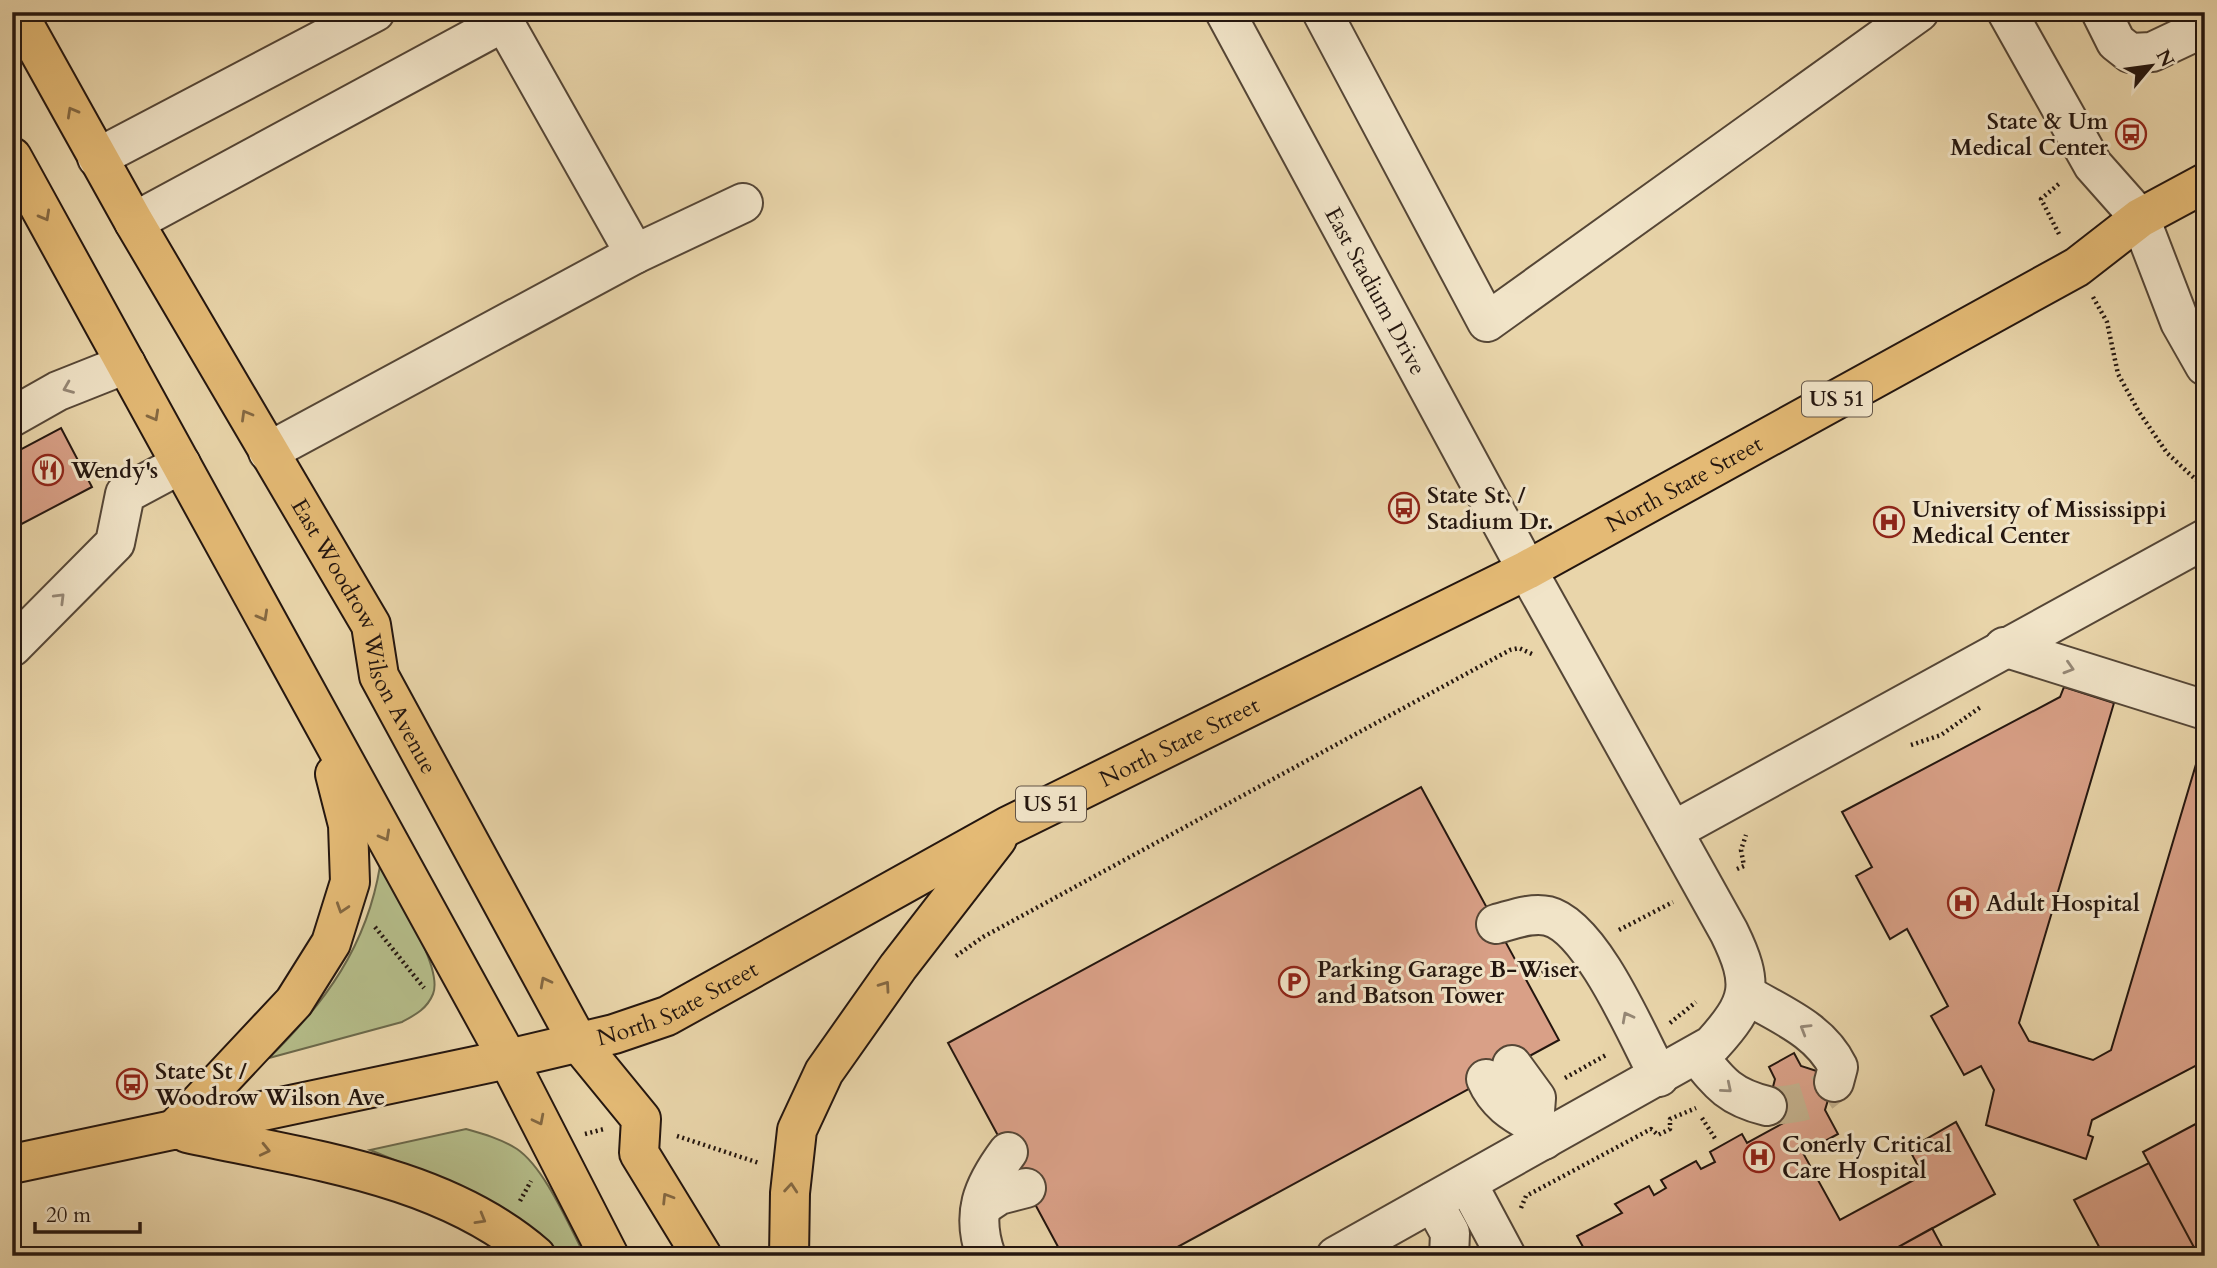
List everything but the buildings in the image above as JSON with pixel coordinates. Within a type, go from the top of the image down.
[{"type":"main road","name":"East Woodrow Wilson Avenue","points":[[17,12],[97,158],[371,625],[380,676],[578,1042],[641,1119]]},
{"type":"main road","points":[[12,157],[508,1059],[544,1157],[609,1256]]},
{"type":"main road","name":"North State Street","points":[[12,1164],[508,1059],[667,1016],[1008,826],[1527,570],[2077,267],[2140,218],[2205,183]]},
{"type":"main road","points":[[174,1130],[294,1002],[331,943],[350,881],[348,825],[332,765],[309,700]]},
{"type":"main road","points":[[789,1256],[790,1193],[797,1129],[824,1072],[898,967],[1008,826]]},
{"type":"main road","points":[[641,1119],[639,1153],[702,1256]]},
{"type":"main road","points":[[174,1130],[370,1174],[460,1207],[519,1240],[536,1256]]},
{"type":"street","points":[[97,158],[375,12]]},
{"type":"street","name":"East Stadium Drive","points":[[1225,12],[1527,570],[1743,960],[1747,976],[1746,995]]},
{"type":"street","points":[[1322,12],[1487,322],[1919,12]]},
{"type":"street","points":[[2007,12],[2094,165],[2140,218],[2180,322],[2205,366]]},
{"type":"street","points":[[2101,12],[2116,42],[2130,53],[2152,52],[2205,27]]},
{"type":"street","points":[[134,222],[504,22],[635,254]]},
{"type":"street","points":[[268,452],[635,254],[743,203]]},
{"type":"street","points":[[12,417],[58,391],[126,364]]},
{"type":"street","points":[[12,647],[115,543],[125,494],[180,464]]},
{"type":"street","points":[[1673,831],[2205,539]]},
{"type":"street","points":[[2004,647],[2205,710]]},
{"type":"street","points":[[1496,924],[1530,915],[1549,916],[1573,928],[1590,948],[1659,1077]]},
{"type":"street","points":[[1444,1230],[1467,1183],[1538,1121],[1659,1077],[1697,1055],[1712,1045],[1736,1019],[1746,995],[1815,1035],[1830,1051],[1838,1066],[1834,1082]]},
{"type":"street","points":[[1697,1055],[1728,1092],[1746,1101],[1767,1106]]},
{"type":"street","points":[[1499,1072],[1538,1121]]},
{"type":"street","points":[[986,1256],[977,1231],[986,1182],[1007,1152]]},
{"type":"street","points":[[1467,1183],[1506,1256]]},
{"type":"street","points":[[981,1208],[999,1195],[1026,1188]]},
{"type":"street","points":[[1359,1250],[1444,1230],[1476,1247],[1481,1256]]},
{"type":"path","points":[[953,958],[983,937],[1510,650],[1519,648],[1542,659]]},
{"type":"path","points":[[1905,747],[1941,735],[1969,718],[1986,703]]},
{"type":"path","points":[[1532,978],[1744,866],[1741,850],[1751,828]]},
{"type":"path","points":[[368,918],[431,997]]},
{"type":"path","points":[[1538,1121],[1543,1090],[1665,1027],[1706,994]]},
{"type":"path","points":[[1512,1214],[1524,1206],[1526,1196],[1651,1129],[1658,1135],[1670,1129],[1670,1119],[1697,1108],[1716,1140]]},
{"type":"path","points":[[517,1206],[544,1157],[641,1119],[672,1135],[761,1163],[795,1144]]},
{"type":"green space","points":[[380,866],[425,948],[434,982],[433,994],[420,1011],[402,1022],[269,1058],[308,1016],[341,971],[365,922]]},
{"type":"green space","points":[[466,1129],[505,1142],[527,1158],[556,1198],[585,1256],[564,1256],[526,1227],[441,1179],[370,1150]]},
{"type":"tunnel","points":[[1767,1106],[1795,1104],[1812,1099],[1834,1082]]},
{"type":"place","name":"State & Um Medical Center","points":[[2131,134]]},
{"type":"place","name":"Wendy's","points":[[48,470]]},
{"type":"place","name":"State St. / Stadium Dr.","points":[[1404,508]]},
{"type":"place","name":"University of Mississippi Medical Center","points":[[1889,522]]},
{"type":"place","name":"Adult Hospital","points":[[1963,903]]},
{"type":"place","name":"Parking Garage B-Wiser and Batson Tower","points":[[1294,982]]},
{"type":"place","name":"State St / Woodrow Wilson Ave","points":[[132,1084]]},
{"type":"place","name":"Conerly Critical Care Hospital","points":[[1759,1157]]}]
